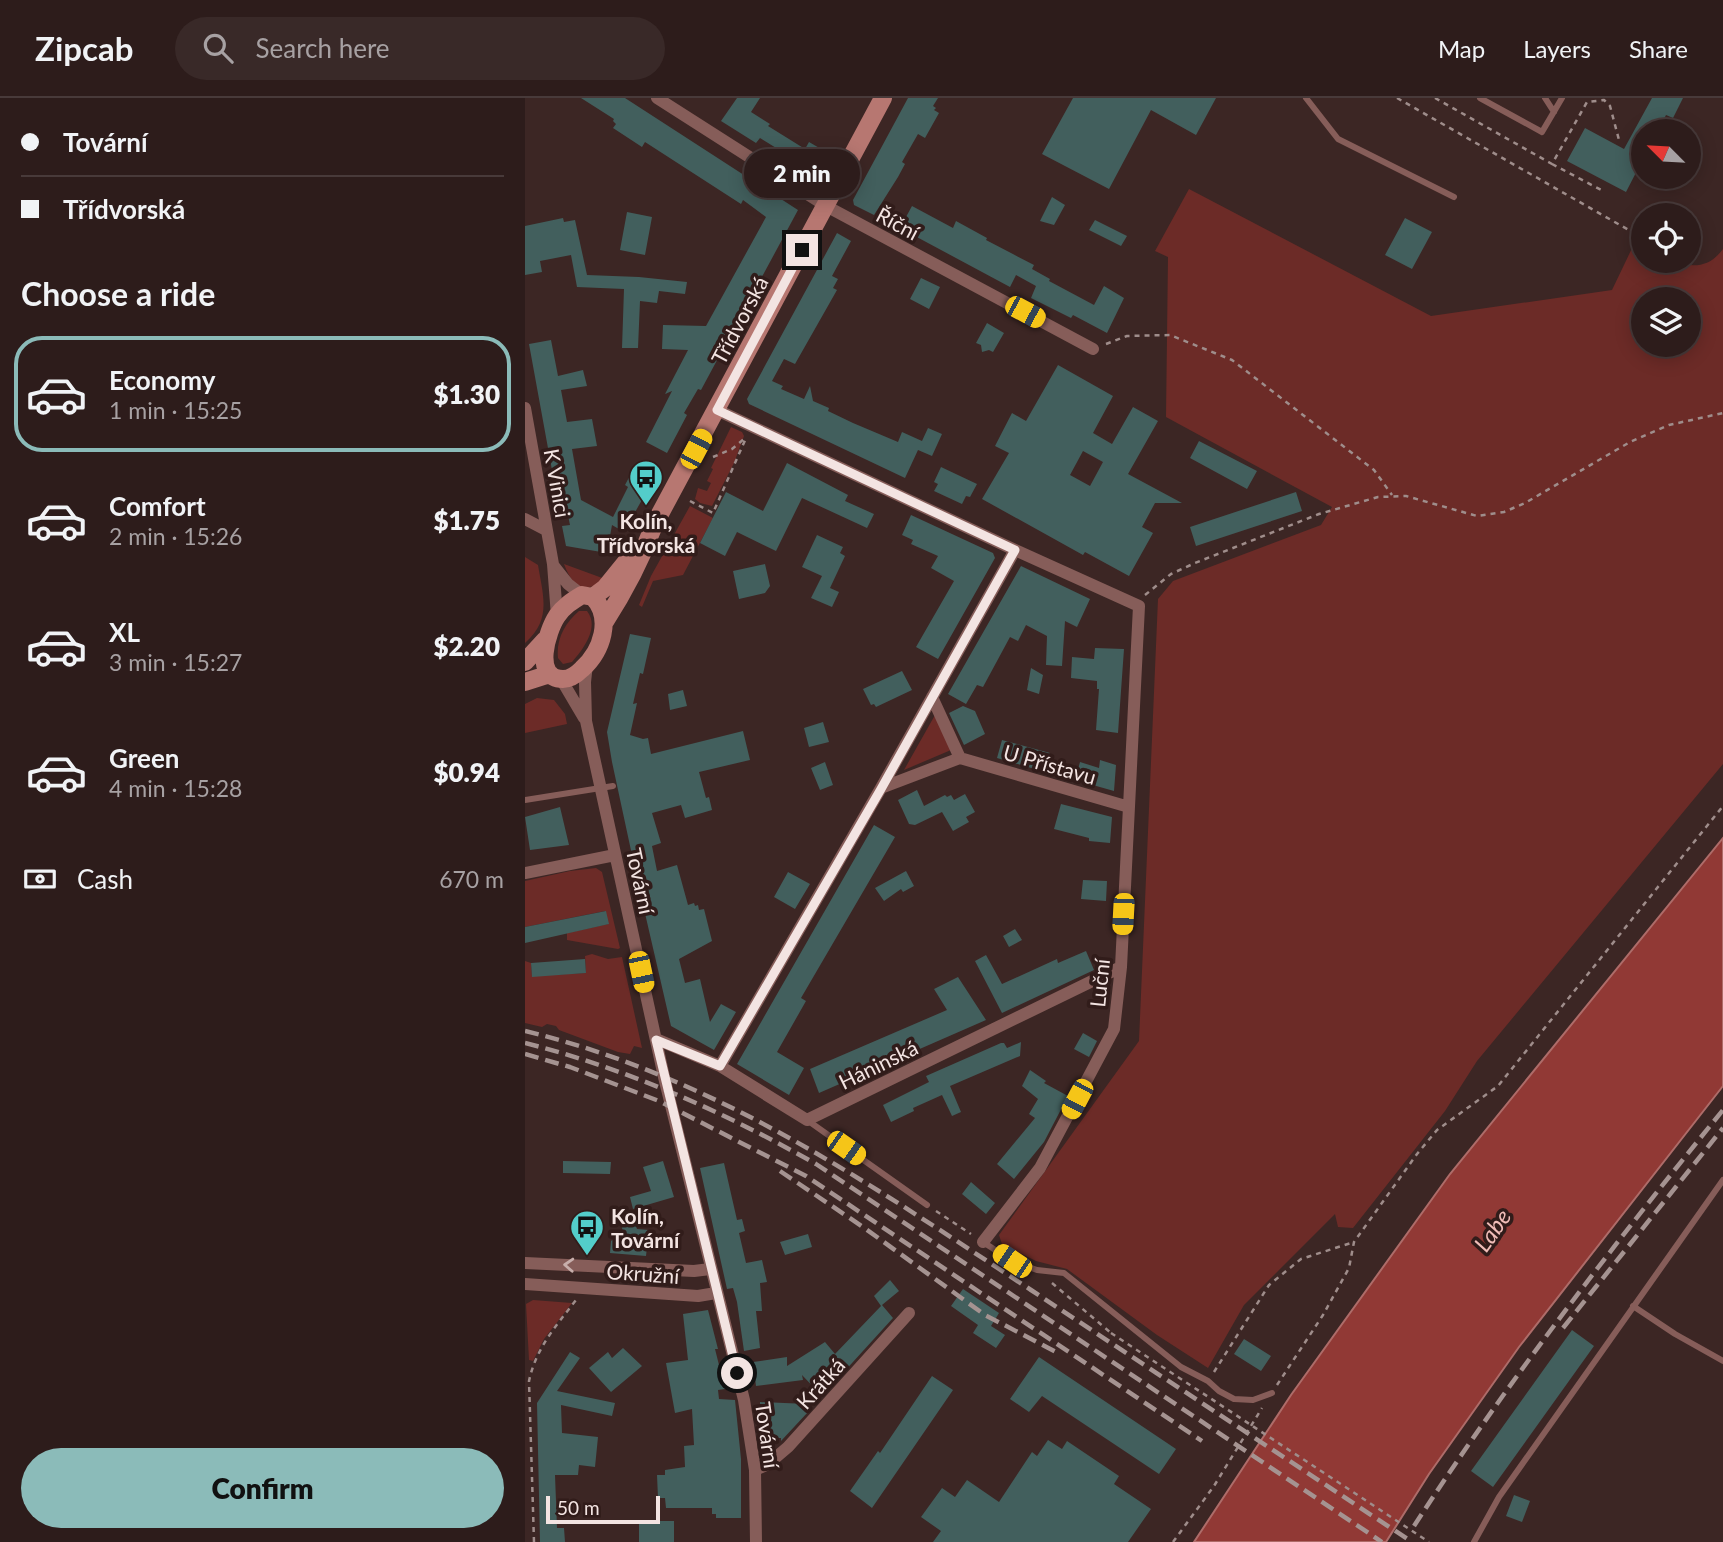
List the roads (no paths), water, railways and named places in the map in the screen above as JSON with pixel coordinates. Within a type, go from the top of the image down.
[{"type":"main road","name":"Třídvorská","points":[[604,624],[626,588],[654,525],[883,98]]},
{"type":"main road","name":"Třídvorská","points":[[587,596],[612,579],[654,525]]},
{"type":"main road","points":[[525,662],[545,640],[557,616],[569,602],[587,596],[601,607],[604,624],[600,642],[587,664],[576,674],[525,682]]},
{"type":"main road","points":[[545,640],[544,654],[556,677]]},
{"type":"street","name":"Říční","points":[[657,98],[825,206],[1093,349]]},
{"type":"street","name":"K Vinici","points":[[525,408],[553,564],[557,616]]},
{"type":"street","points":[[717,410],[1015,550],[881,789],[720,1066]]},
{"type":"street","points":[[525,519],[546,530]]},
{"type":"street","name":"Luční","points":[[983,1242],[1040,1168],[1114,1030],[1121,967],[1139,606],[1015,550]]},
{"type":"street","name":"K Vinici","points":[[553,564],[568,584],[587,596]]},
{"type":"street","name":"Tovární","points":[[587,664],[586,721],[607,788],[615,855],[656,1040],[744,1400],[755,1470],[755,1542]]},
{"type":"street","name":"Tovární","points":[[556,677],[586,721]]},
{"type":"street","points":[[881,789],[960,758],[932,697]]},
{"type":"street","name":"U Přístavu","points":[[960,758],[1129,807]]},
{"type":"street","points":[[525,873],[615,855]]},
{"type":"street","name":"Háninská","points":[[807,1120],[1121,967]]},
{"type":"street","points":[[656,1040],[720,1066],[807,1120]]},
{"type":"street","name":"Okružní","points":[[532,1263],[694,1271],[710,1269]]},
{"type":"street","name":"Okružní","points":[[525,1284],[698,1296],[716,1293]]},
{"type":"street","name":"Krátká","points":[[755,1470],[768,1464],[788,1447],[909,1313]]},
{"type":"lane","points":[[1306,98],[1338,139],[1454,197]]},
{"type":"lane","points":[[1480,98],[1542,132],[1562,98]]},
{"type":"lane","points":[[1545,98],[1554,112]]},
{"type":"lane","points":[[525,800],[607,788]]},
{"type":"lane","points":[[807,1120],[926,1206]]},
{"type":"lane","points":[[1474,1542],[1499,1497],[1723,1180]]},
{"type":"lane","points":[[983,1242],[1012,1261],[1037,1270],[1064,1273],[1181,1367],[1234,1399],[1253,1400],[1272,1393]]},
{"type":"lane","points":[[1633,1306],[1723,1361]]},
{"type":"water","name":"Labe","points":[[1723,838],[1723,1086],[1519,1347],[1429,1474],[1386,1542],[1194,1542],[1291,1395],[1450,1174]]},
{"type":"railway","points":[[525,1031],[595,1051],[662,1076],[727,1105],[789,1138],[911,1211],[1412,1542]]},
{"type":"railway","points":[[525,1043],[601,1066],[675,1094],[816,1164],[1382,1542]]},
{"type":"railway","points":[[525,1054],[570,1067],[659,1101],[806,1176],[1202,1441]]},
{"type":"railway","points":[[1414,1526],[1563,1314],[1723,1110]]},
{"type":"railway","points":[[1563,1328],[1723,1128]]},
{"type":"railway","points":[[780,1171],[985,1315],[1058,1353]]},
{"type":"place","name":"Kolín, Třídvorská","points":[[646,507]]},
{"type":"place","name":"Kolín, Tovární","points":[[587,1257]]}]
